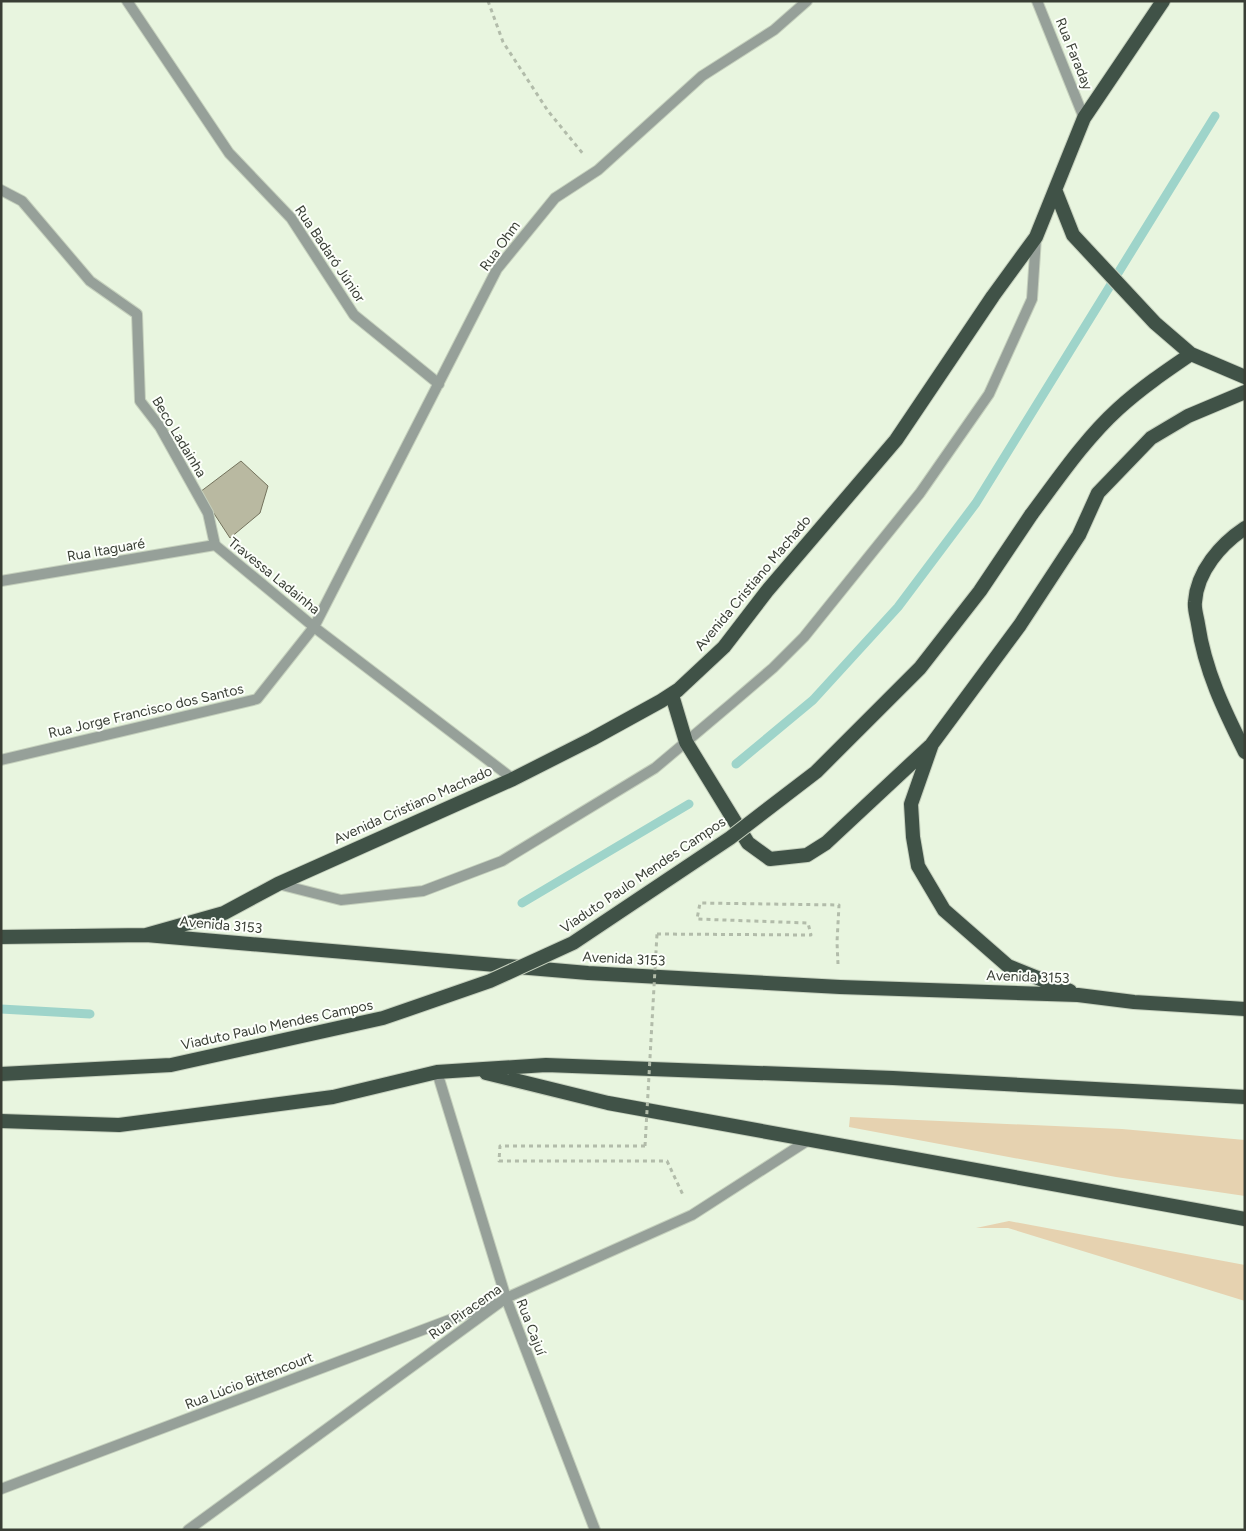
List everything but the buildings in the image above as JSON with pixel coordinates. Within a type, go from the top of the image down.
[{"type":"highway","name":"Avenida Cristiano Machado","points":[[146,934],[224,913],[278,884],[513,779],[592,739],[672,695],[724,647],[767,591],[896,440],[993,296],[1036,237],[1056,192],[1084,118],[1163,1]]},
{"type":"highway","points":[[1056,192],[1073,235],[1155,323],[1191,354],[1245,377]]},
{"type":"highway","name":"Viaduto Paulo Mendes Campos","points":[[1,1074],[171,1065],[383,1018],[490,981],[573,943],[730,838],[816,772],[920,668],[980,591],[1058,479],[1116,410],[1148,383],[1191,354]]},
{"type":"highway","points":[[672,695],[686,742],[748,843],[770,859],[807,855],[826,843],[932,744],[1020,625],[1079,535],[1098,493],[1150,438],[1188,416],[1245,392]]},
{"type":"highway","points":[[1245,528],[1218,551],[1201,578],[1194,602],[1203,654],[1220,704],[1245,752]]},
{"type":"highway","points":[[932,744],[911,804],[913,837],[918,866],[944,910],[1008,966],[1078,995]]},
{"type":"highway","name":"Avenida 3153","points":[[1,937],[146,934],[588,973],[840,987],[1078,995],[1134,1002],[1245,1010]]},
{"type":"highway","points":[[1,1121],[119,1125],[333,1097],[437,1072],[546,1065],[893,1078],[1245,1097]]},
{"type":"highway","points":[[471,1069],[608,1103],[807,1141],[1245,1219]]},
{"type":"street","name":"Rua Badaró Júnior","points":[[127,1],[229,153],[291,218],[354,315],[439,384]]},
{"type":"street","name":"Rua Ohm","points":[[314,627],[498,269],[555,198],[598,170],[702,76],[774,30],[807,1]]},
{"type":"street","name":"Rua Faraday","points":[[1037,1],[1084,118]]},
{"type":"street","name":"Beco Ladainha","points":[[1,190],[22,201],[90,281],[137,314],[140,400],[160,427],[208,513],[215,545]]},
{"type":"street","points":[[278,884],[341,900],[423,891],[502,861],[655,768],[773,668],[804,637],[920,493],[989,394],[1032,300],[1036,237]]},
{"type":"street","name":"Rua Itaguaré","points":[[1,581],[215,545]]},
{"type":"street","name":"Travessa Ladainha","points":[[215,545],[314,627]]},
{"type":"street","points":[[314,627],[513,779]]},
{"type":"street","name":"Rua Jorge Francisco dos Santos","points":[[1,760],[257,699],[314,627]]},
{"type":"street","name":"Rua Cajuí","points":[[437,1072],[506,1298],[595,1530]]},
{"type":"street","name":"Rua Piracema","points":[[195,1528],[506,1298],[692,1215],[807,1141]]},
{"type":"street","name":"Rua Lúcio Bittencourt","points":[[1,1489],[506,1298]]},
{"type":"path","points":[[488,1],[503,42],[548,111],[598,170]]},
{"type":"path","points":[[692,1215],[668,1161],[499,1161],[500,1146],[645,1146],[657,934],[811,935],[808,923],[697,919],[700,903],[840,905],[836,942],[840,987]]},
{"type":"shaded area","points":[[850,1117],[1122,1129],[1245,1140],[1245,1196],[1116,1177],[849,1127]]},
{"type":"shaded area","points":[[1009,1221],[1245,1265],[1245,1301],[1008,1228],[976,1228]]},
{"type":"waterway","points":[[736,764],[813,700],[898,607],[976,503],[1215,116]]},
{"type":"waterway","points":[[522,903],[689,804]]},
{"type":"waterway","points":[[1,1009],[90,1014]]}]
